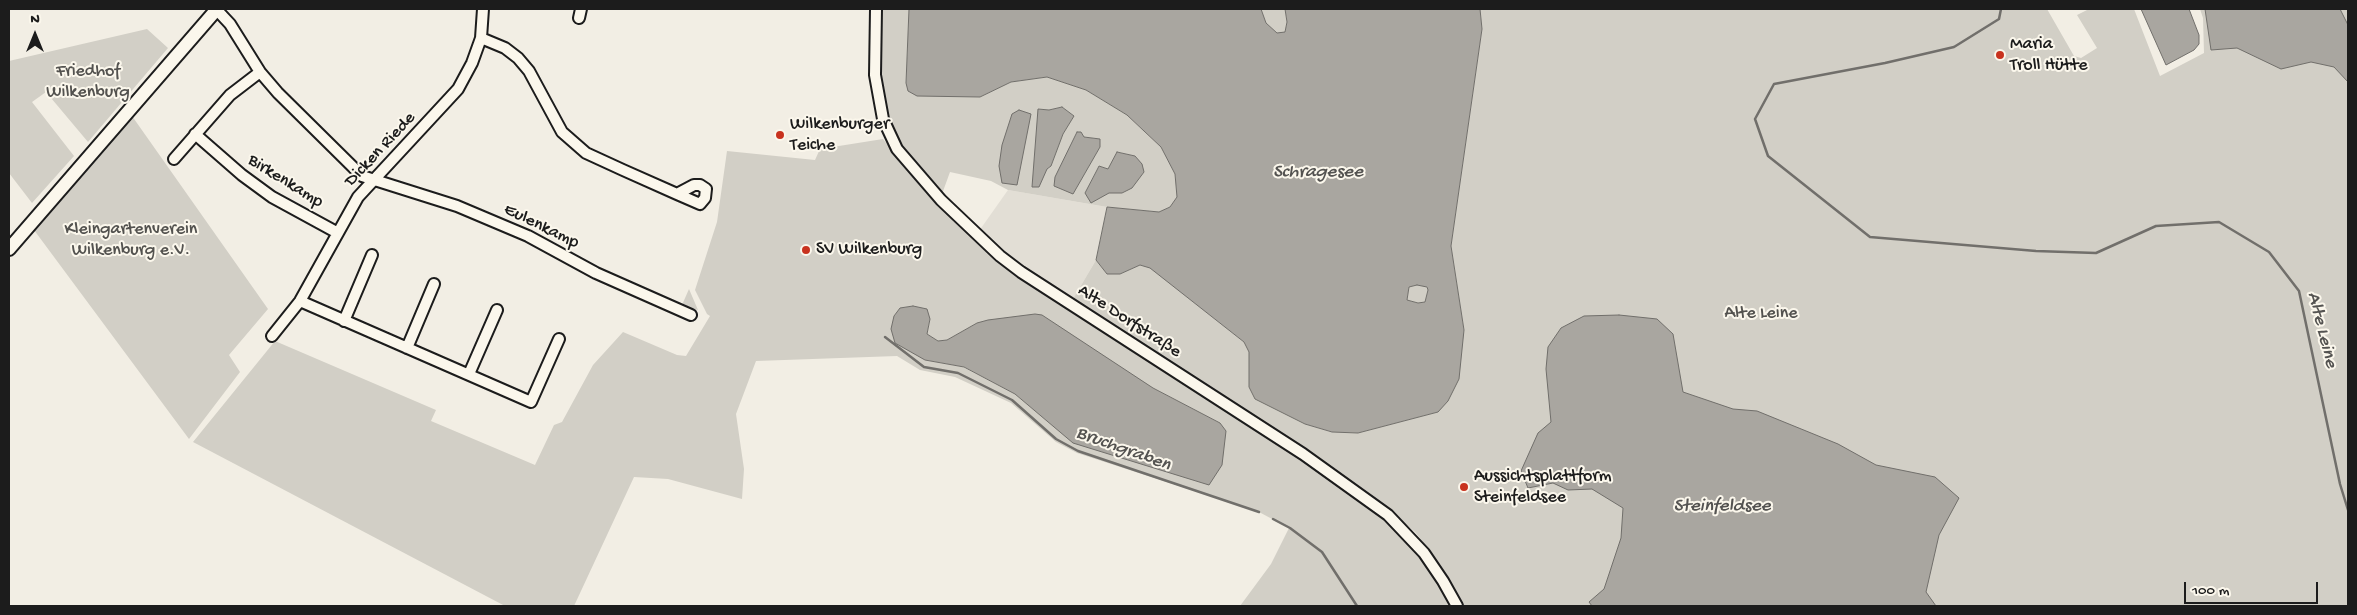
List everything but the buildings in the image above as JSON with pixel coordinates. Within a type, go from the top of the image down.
[{"type":"main road","points":[[9,249],[216,9]]},
{"type":"street","points":[[216,9],[230,24],[260,72],[278,93],[362,176],[372,181]]},
{"type":"street","name":"Dicken Riede","points":[[272,336],[300,301],[358,197],[458,89],[472,63],[481,38],[483,9]]},
{"type":"street","name":"Alte Dorfstraße","points":[[876,9],[875,75],[883,119],[897,149],[941,200],[1000,256],[1022,272],[1365,496],[1388,515],[1424,553],[1443,580],[1457,606]]},
{"type":"street","points":[[481,38],[505,48],[518,58],[529,71],[562,132],[573,144],[586,153],[677,194]]},
{"type":"street","points":[[174,159],[230,95],[260,72]]},
{"type":"street","name":"Birkenkamp","points":[[195,134],[242,175],[272,197],[338,233]]},
{"type":"street","name":"Eulenkamp","points":[[372,181],[457,206],[519,232],[596,272],[691,315]]},
{"type":"street","points":[[344,321],[372,255]]},
{"type":"street","points":[[407,348],[434,284]]},
{"type":"street","points":[[300,301],[531,402],[559,339]]},
{"type":"street","points":[[469,374],[497,310]]},
{"type":"shaded area","points":[[1008,190],[1107,207],[1096,260],[1073,299],[1017,263],[979,231]]},
{"type":"green space","points":[[880,9],[909,9],[906,83],[980,97],[1011,82],[1047,77],[1086,90],[1127,115],[1161,147],[1175,174],[1178,197],[1170,207],[1159,212],[1107,207],[1008,190],[991,181],[950,172],[942,194],[902,148],[886,114],[881,86]],"holes":[[[1062,107],[1074,116],[1063,134],[1051,166],[1047,169],[1039,109],[1049,110]],[[1077,132],[1084,137],[1100,139],[1100,147],[1073,193],[1068,151]],[[1118,152],[1135,156],[1144,172],[1131,188],[1122,193],[1085,193],[1099,166],[1108,169]]]},
{"type":"green space","points":[[1261,9],[1285,9],[1287,22],[1285,33],[1277,33],[1266,23]]},
{"type":"green space","name":"Alte Leine","points":[[1480,9],[2047,9],[2074,56],[2081,58],[2097,48],[2077,15],[2089,9],[2134,9],[2160,76],[2204,53],[2203,18],[2200,9],[2348,9],[2348,606],[1462,606],[1448,577],[1415,532],[1368,492],[1073,299],[1096,260],[1107,274],[1120,274],[1140,265],[1150,267],[1244,342],[1249,352],[1249,387],[1255,399],[1305,424],[1331,432],[1358,433],[1438,412],[1464,330],[1451,246],[1482,29]]},
{"type":"green space","name":"Friedhof Wilkenburg","points":[[147,29],[168,48],[88,142],[46,92],[32,102],[74,156],[32,203],[9,173],[9,61]]},
{"type":"green space","name":"Kleingartenverein Wilkenburg e.V.","points":[[132,116],[268,309],[229,355],[240,372],[189,439],[34,230]]},
{"type":"green space","points":[[883,139],[938,204],[998,260],[1360,499],[1385,519],[1421,557],[1440,583],[1452,606],[1240,606],[1271,564],[1289,528],[1259,512],[1077,453],[1056,442],[1011,403],[955,377],[920,370],[897,356],[756,361],[736,414],[744,469],[742,499],[668,479],[634,477],[574,606],[505,606],[193,442],[275,341],[436,410],[431,421],[535,465],[554,425],[562,422],[593,365],[623,332],[677,355],[686,356],[710,316],[707,314],[695,290],[717,222],[727,151],[815,160],[820,149]],"holes":[[[913,306],[930,320],[927,334],[938,341],[947,340],[977,323],[1153,388],[1220,423],[1074,443],[1015,394],[963,367],[925,360],[894,316],[901,308]]]},
{"type":"green space","points":[[1417,285],[1426,286],[1428,290],[1425,302],[1418,303],[1407,300],[1409,287]]},
{"type":"green space","points":[[689,289],[698,310],[682,305]]},
{"type":"water","name":"Schragesee","points":[[909,9],[1261,9],[1266,23],[1277,33],[1285,32],[1287,22],[1285,9],[1480,9],[1482,29],[1451,246],[1464,330],[1459,379],[1448,401],[1438,412],[1358,433],[1332,432],[1305,424],[1255,399],[1249,387],[1249,352],[1244,342],[1150,268],[1140,265],[1120,274],[1107,274],[1096,260],[1107,207],[1159,212],[1170,207],[1177,197],[1175,174],[1161,147],[1127,115],[1086,90],[1047,77],[1011,82],[980,97],[917,96],[908,91],[906,83]],"holes":[[[1417,285],[1427,287],[1425,302],[1418,303],[1407,300],[1409,287]]]},
{"type":"water","points":[[2141,9],[2189,9],[2199,35],[2199,44],[2194,50],[2166,65]]},
{"type":"water","points":[[2205,9],[2340,9],[2348,25],[2348,82],[2334,67],[2311,62],[2281,69],[2237,48],[2211,50]]},
{"type":"water","points":[[1062,107],[1074,116],[1063,134],[1051,166],[1047,169],[1039,187],[1032,187],[1038,109],[1049,110]]},
{"type":"water","points":[[1019,110],[1031,114],[1017,185],[1002,183],[999,166],[1002,145],[1012,114]]},
{"type":"water","points":[[1077,132],[1081,132],[1084,137],[1100,139],[1100,147],[1073,194],[1054,186],[1055,177]]},
{"type":"water","points":[[1117,152],[1135,156],[1142,164],[1144,172],[1132,188],[1122,193],[1109,193],[1091,203],[1085,193],[1099,166],[1108,169]]},
{"type":"water","points":[[913,306],[927,309],[930,319],[927,334],[938,341],[947,340],[977,323],[988,320],[1035,314],[1042,315],[1153,388],[1220,423],[1226,431],[1222,465],[1209,485],[1073,443],[1015,394],[964,367],[925,360],[895,343],[891,329],[894,316],[900,308]]},
{"type":"water","name":"Steinfeldsee","points":[[1619,315],[1657,319],[1673,334],[1683,392],[1733,409],[1757,411],[1838,444],[1876,465],[1935,477],[1959,498],[1939,535],[1926,592],[1936,606],[1592,606],[1589,602],[1604,589],[1621,538],[1623,508],[1592,489],[1568,490],[1553,483],[1528,488],[1521,471],[1538,433],[1551,422],[1546,369],[1548,347],[1561,328],[1584,316]]},
{"type":"waterway","name":"Alte Leine","points":[[2001,9],[1999,19],[1954,47],[1885,63],[1774,84],[1755,119],[1768,156],[1870,237],[2036,251],[2096,253],[2156,226],[2219,222],[2269,252],[2299,291],[2340,484],[2348,510]]},
{"type":"waterway","name":"Bruchgraben","points":[[885,337],[924,367],[958,373],[1012,400],[1056,439],[1078,451],[1259,512]]},
{"type":"waterway","name":"Bruchgraben","points":[[1273,519],[1290,528],[1322,552],[1357,606]]},
{"type":"place","name":"Maria Troll Hütte","points":[[2000,55]]},
{"type":"place","name":"Wilkenburger Teiche","points":[[780,135]]},
{"type":"place","name":"SV Wilkenburg","points":[[806,250]]},
{"type":"place","name":"Aussichtsplattform Steinfeldsee","points":[[1464,487]]}]
